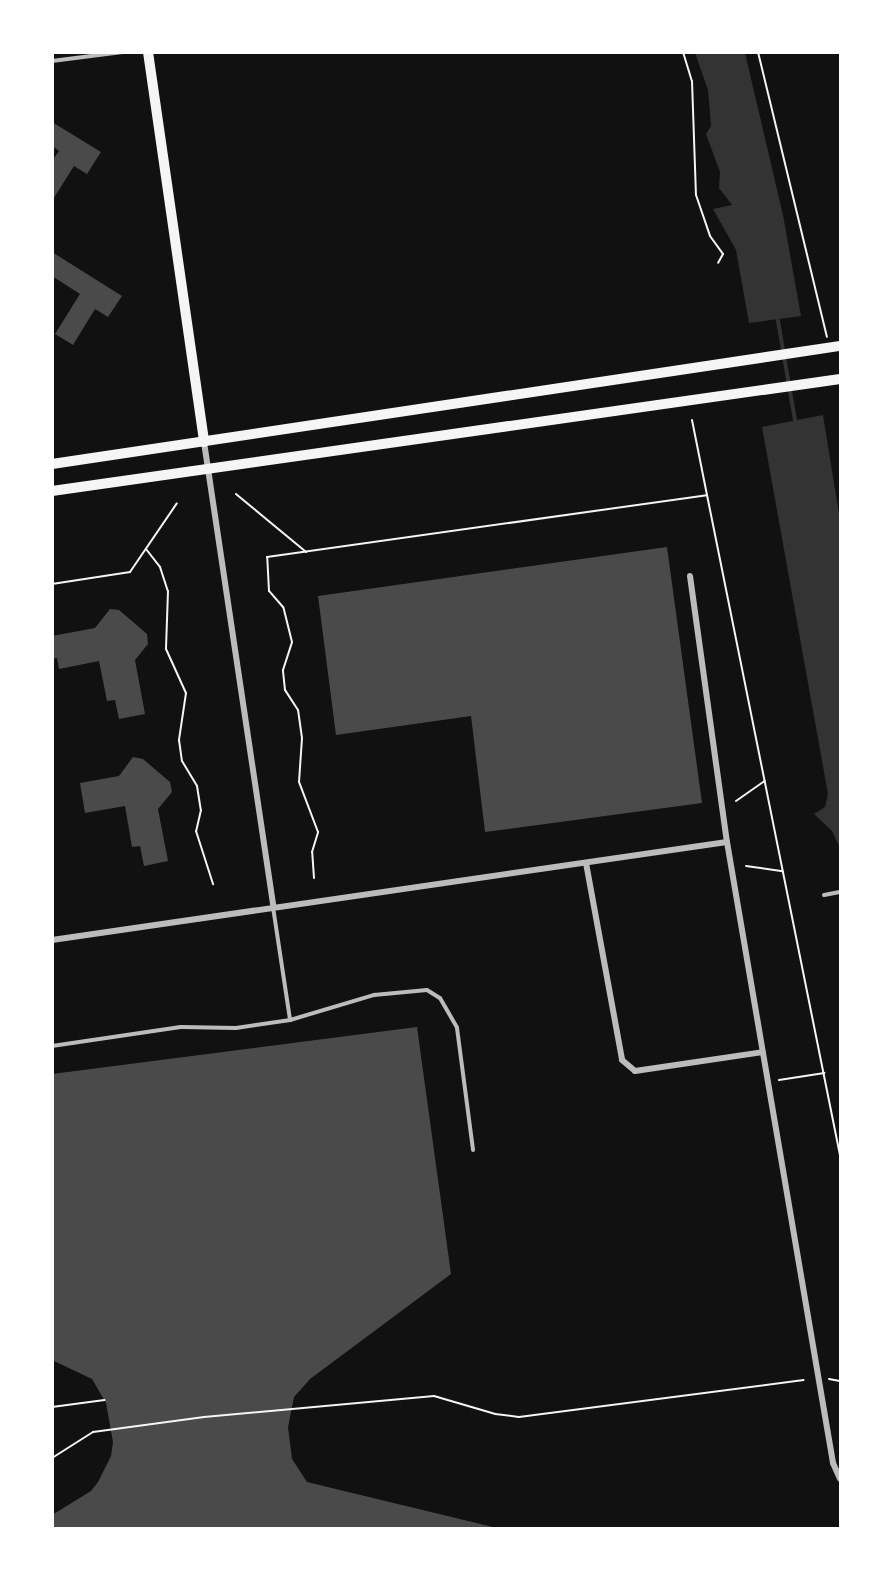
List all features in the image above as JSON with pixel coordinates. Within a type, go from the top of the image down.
[{"type":"main road","points":[[148,52],[204,441]]},
{"type":"main road","points":[[52,464],[840,346]]},
{"type":"main road","points":[[52,490],[840,379]]},
{"type":"street","points":[[204,441],[206,469],[273,906]]},
{"type":"street","points":[[690,576],[727,842],[833,1463],[840,1479]]},
{"type":"street","points":[[52,939],[727,842]]},
{"type":"street","points":[[586,863],[622,1060],[635,1071],[763,1052]]},
{"type":"lane","points":[[52,61],[122,52]]},
{"type":"lane","points":[[824,895],[840,892]]},
{"type":"lane","points":[[273,906],[290,1020]]},
{"type":"lane","points":[[52,1046],[181,1027],[236,1028],[290,1020],[374,995],[427,990],[440,998],[457,1028],[473,1150]]},
{"type":"path","points":[[683,52],[692,81],[696,195],[710,236],[723,254],[718,263]]},
{"type":"path","points":[[758,52],[827,338]]},
{"type":"path","points":[[692,420],[840,1155]]},
{"type":"path","points":[[236,494],[306,552]]},
{"type":"path","points":[[314,878],[312,852],[318,832],[299,782],[302,738],[298,710],[285,690],[283,670],[292,642],[283,607],[268,591],[267,557],[707,495]]},
{"type":"path","points":[[52,584],[130,572],[177,502]]},
{"type":"path","points":[[146,549],[160,567],[168,591],[166,650],[186,693],[179,740],[182,762],[197,786],[201,810],[196,831],[213,884]]},
{"type":"path","points":[[736,801],[765,781]]},
{"type":"path","points":[[746,866],[783,871]]},
{"type":"path","points":[[779,1080],[824,1073]]},
{"type":"path","points":[[826,1378],[840,1381]]},
{"type":"path","points":[[52,1458],[93,1432],[204,1417],[425,1396],[519,1417],[804,1380]]},
{"type":"path","points":[[52,1407],[105,1400]]},
{"type":"shaded area","points":[[695,53],[745,53],[783,215],[801,316],[749,323],[736,250],[713,209],[732,205],[719,188],[720,172],[706,134],[711,126],[708,90]]},
{"type":"shaded area","points":[[823,415],[840,520],[840,848],[832,831],[814,814],[825,807],[828,794],[762,427]]},
{"type":"building","points":[[52,122],[101,152],[87,174],[74,166],[52,201],[52,161],[59,151],[52,146]]},
{"type":"building","points":[[52,252],[122,296],[108,317],[95,309],[73,345],[55,334],[80,294],[52,276]]},
{"type":"building","points":[[667,547],[702,803],[485,832],[471,716],[336,735],[318,596]]},
{"type":"building","points":[[110,609],[119,610],[147,634],[148,644],[135,660],[145,714],[119,719],[115,700],[107,701],[99,661],[59,669],[57,658],[52,659],[52,636],[95,628]]},
{"type":"building","points":[[133,757],[143,759],[170,782],[172,792],[158,809],[168,861],[144,866],[140,846],[132,847],[125,806],[85,813],[80,783],[119,776]]},
{"type":"building","points":[[417,1027],[451,1274],[310,1379],[294,1397],[288,1427],[292,1459],[307,1482],[497,1528],[52,1528],[52,1515],[91,1491],[98,1482],[111,1456],[113,1442],[106,1403],[92,1379],[52,1360],[52,1074]]},
{"type":"waterway","points":[[777,315],[796,426]]}]
